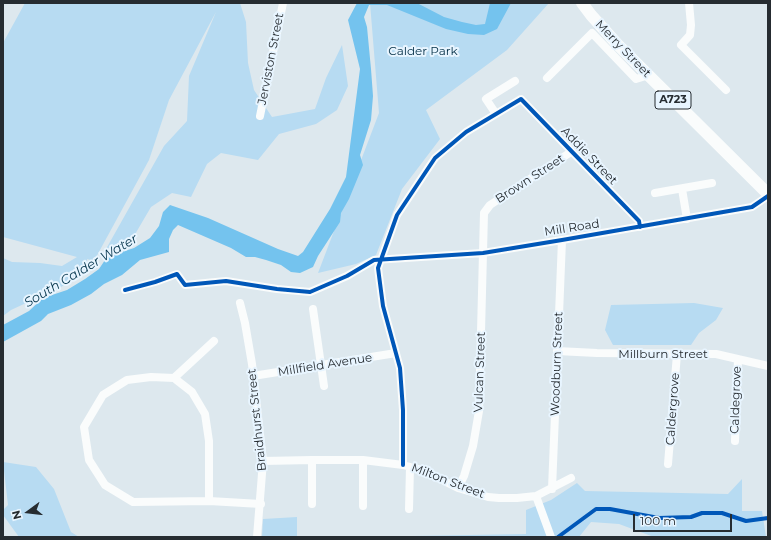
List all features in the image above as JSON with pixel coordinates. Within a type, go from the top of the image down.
[{"type":"main road","name":"Merry Street","points":[[582,3],[613,40],[768,195]]},
{"type":"street","name":"Jerviston Street","points":[[260,116],[283,3]]},
{"type":"street","points":[[689,3],[691,25],[690,35],[681,45],[726,90]]},
{"type":"street","points":[[547,78],[592,33],[636,79],[648,75]]},
{"type":"street","points":[[408,509],[400,368],[383,306],[377,260],[397,215],[435,158],[466,132],[496,114],[486,99],[515,81]]},
{"type":"street","name":"Addie Street","points":[[496,114],[521,99],[639,222],[640,227]]},
{"type":"street","name":"Brown Street","points":[[483,253],[483,217],[488,207],[571,152]]},
{"type":"street","points":[[655,193],[712,183]]},
{"type":"street","points":[[682,188],[687,219]]},
{"type":"street","name":"Mill Road","points":[[377,260],[483,253],[562,240],[752,207],[768,195]]},
{"type":"street","name":"Woodburn Street","points":[[552,489],[562,240]]},
{"type":"street","name":"Vulcan Street","points":[[458,488],[464,476],[473,446],[479,410],[483,253]]},
{"type":"street","points":[[125,290],[177,274],[185,285],[226,282],[310,292],[348,276],[377,260]]},
{"type":"street","name":"Braidhurst Street","points":[[240,303],[245,323],[253,376],[263,461],[261,504],[257,537]]},
{"type":"street","points":[[313,309],[324,386]]},
{"type":"street","points":[[174,378],[214,341]]},
{"type":"street","name":"Millburn Street","points":[[558,351],[597,353],[716,354],[768,366]]},
{"type":"street","name":"Millfield Avenue","points":[[253,376],[396,353]]},
{"type":"street","name":"Caldergrove","points":[[668,464],[677,354]]},
{"type":"street","name":"Caldegrove","points":[[735,441],[738,359]]},
{"type":"street","points":[[209,501],[209,441],[205,414],[192,392],[174,378],[151,377],[127,380],[103,395],[84,427],[89,460],[105,485],[133,502],[209,501],[261,504]]},
{"type":"street","points":[[312,460],[312,504]]},
{"type":"street","points":[[363,460],[363,506]]},
{"type":"street","name":"Milton Street","points":[[263,461],[363,460],[406,466],[422,470],[458,488],[493,498],[536,496],[571,478]]},
{"type":"street","points":[[536,496],[551,537]]},
{"type":"green space","points":[[25,3],[240,3],[246,22],[248,63],[254,90],[272,117],[315,109],[326,78],[342,45],[348,86],[337,110],[316,124],[279,134],[258,160],[221,153],[207,164],[191,197],[172,193],[151,207],[134,236],[106,249],[164,146],[187,121],[189,76],[216,12],[169,100],[149,160],[94,261],[87,259],[87,268],[65,285],[11,310],[3,316],[3,258],[12,262],[40,263],[62,266],[77,257],[3,237],[3,43]]},
{"type":"green space","name":"Calder Park","points":[[370,3],[549,3],[507,50],[426,110],[440,139],[402,189],[376,255],[356,264],[318,273],[379,113]]},
{"type":"green space","points":[[694,303],[723,308],[716,320],[699,333],[691,345],[613,345],[605,330],[611,305]]},
{"type":"green space","points":[[3,462],[36,467],[54,489],[71,532],[79,537],[19,537],[3,515],[3,510],[8,505]]},
{"type":"green space","points":[[742,479],[742,511],[762,511],[766,537],[654,537],[619,524],[591,522],[579,537],[355,537],[526,534],[526,510],[551,500],[577,483],[585,491],[728,494]]},
{"type":"green space","points":[[297,517],[297,537],[262,537],[263,519]]},
{"type":"water","name":"South Calder Water","points":[[357,3],[417,3],[444,17],[476,25],[485,24],[490,3],[511,3],[497,29],[484,35],[468,34],[446,29],[387,5],[369,5],[364,17],[367,27],[373,96],[371,120],[360,155],[363,165],[349,199],[341,213],[340,222],[318,256],[313,267],[300,273],[291,272],[281,265],[266,260],[255,257],[246,257],[231,248],[178,225],[173,230],[169,239],[169,252],[140,260],[122,275],[104,284],[91,294],[71,305],[48,314],[41,321],[3,342],[3,325],[29,311],[43,298],[67,290],[85,279],[99,269],[107,257],[134,248],[150,238],[159,226],[163,212],[170,205],[208,218],[278,249],[298,256],[303,252],[330,209],[346,177],[360,69],[348,20]]},
{"type":"cycle path","points":[[403,465],[403,410],[400,368],[383,306],[378,268],[397,215],[435,158],[466,132],[521,99],[639,221],[640,227]]},
{"type":"cycle path","points":[[125,290],[177,274],[185,285],[226,281],[277,289],[310,292],[347,276],[374,260],[483,253],[752,207],[768,196]]},
{"type":"cycle path","points":[[558,537],[596,509],[610,509],[659,518],[691,517],[702,513],[722,513],[746,521],[768,518]]}]
